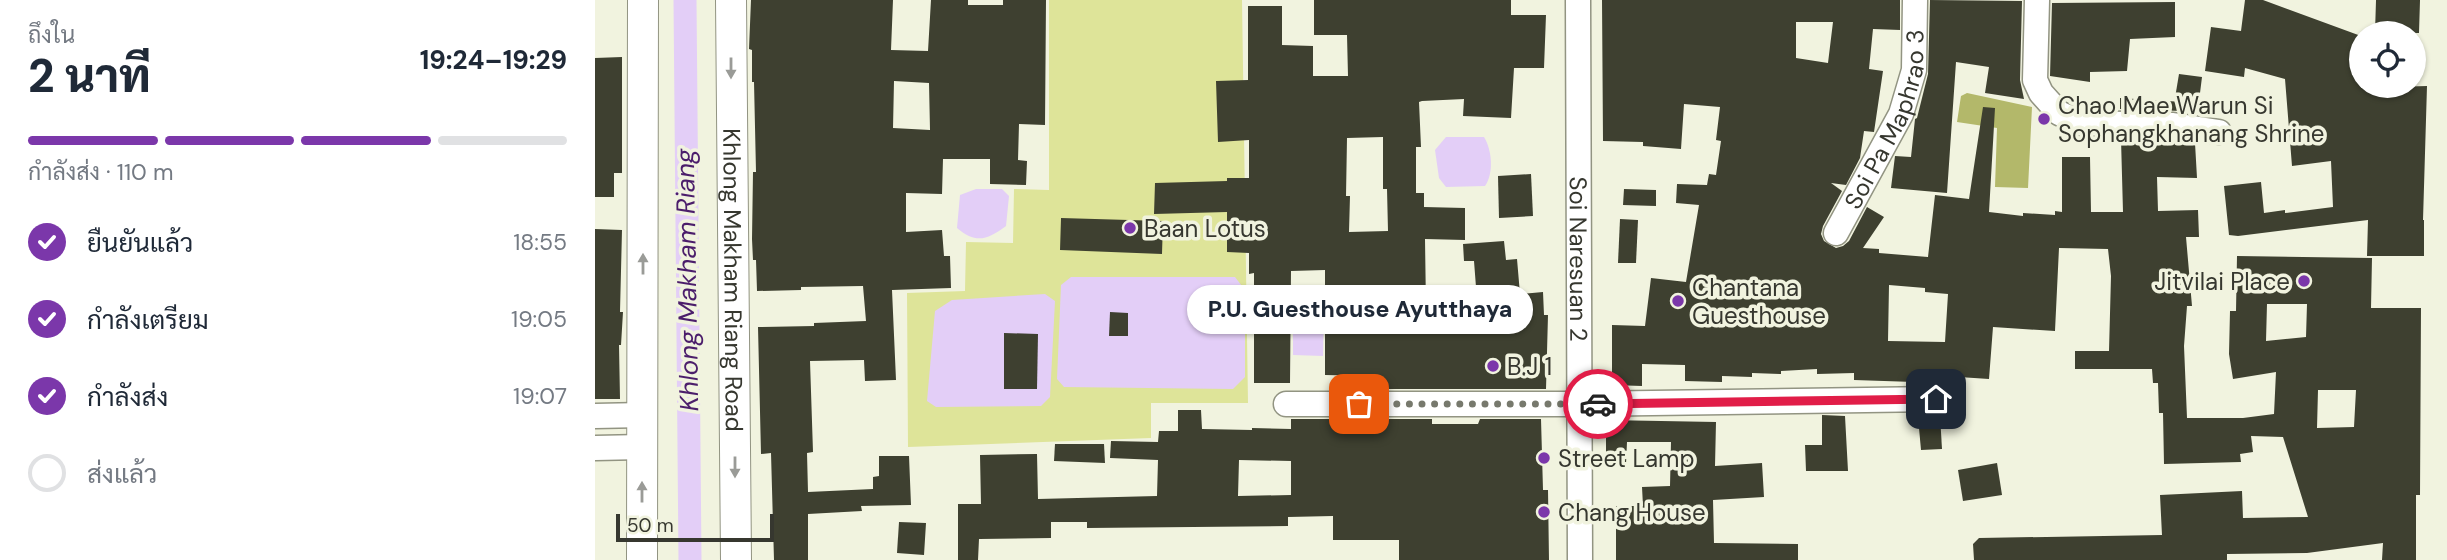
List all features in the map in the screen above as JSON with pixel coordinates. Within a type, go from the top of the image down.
[{"type":"street","points":[[642,560],[643,0]]},
{"type":"street","name":"Khlong Makham Riang Road","points":[[731,0],[736,560]]},
{"type":"street","name":"Soi Naresuan 2","points":[[1579,0],[1580,560]]},
{"type":"street","name":"Soi Pa Maphrao 3","points":[[1836,233],[1901,114],[1914,70],[1915,0]]},
{"type":"street","points":[[2037,0],[2035,80],[2041,93],[2059,113],[2080,123],[2173,125],[2219,132]]},
{"type":"street","points":[[1286,404],[1579,404],[1936,399]]},
{"type":"street","points":[[595,416],[643,415]]},
{"type":"street","points":[[595,447],[642,447]]},
{"type":"green space","points":[[1049,0],[1242,0],[1248,403],[1151,403],[1151,438],[908,447],[907,293],[965,291],[966,242],[1013,243],[1014,189],[1049,190]]},
{"type":"green space","points":[[1967,93],[2032,107],[2028,188],[1995,187],[1997,128],[1957,122],[1961,96]]},
{"type":"shaded area","points":[[1446,137],[1484,137],[1491,162],[1490,175],[1485,186],[1446,187],[1439,178],[1435,150]]},
{"type":"shaded area","points":[[976,189],[1002,189],[1009,196],[1006,226],[981,238],[970,236],[957,228],[960,195]]},
{"type":"shaded area","points":[[1071,277],[1235,277],[1245,290],[1245,377],[1233,389],[1064,387],[1057,379],[1061,285]]},
{"type":"shaded area","points":[[1045,294],[1055,301],[1050,397],[1041,406],[936,407],[927,401],[935,311],[952,300]]},
{"type":"shaded area","points":[[1293,304],[1324,305],[1323,356],[1293,355]]},
{"type":"building","points":[[751,0],[893,0],[891,50],[928,51],[931,0],[968,0],[968,5],[1003,5],[1003,0],[1046,0],[1045,125],[1019,124],[1018,160],[1027,161],[1026,185],[990,184],[990,159],[943,159],[942,194],[906,193],[906,232],[942,230],[944,256],[950,256],[951,288],[892,290],[896,380],[865,381],[864,360],[810,361],[813,452],[807,453],[808,492],[873,489],[873,477],[879,476],[879,456],[909,456],[911,505],[861,506],[862,511],[808,514],[808,560],[774,560],[771,453],[761,454],[758,327],[814,326],[814,323],[866,321],[863,286],[757,291],[752,239],[753,172],[756,172],[754,82],[752,50],[749,49]],"holes":[[[894,81],[929,83],[930,130],[893,128]]]},
{"type":"building","points":[[1314,0],[1511,0],[1511,15],[1546,15],[1544,68],[1514,68],[1511,118],[1463,116],[1464,99],[1419,102],[1421,147],[1416,147],[1416,193],[1424,193],[1424,207],[1465,208],[1465,240],[1425,239],[1426,308],[1438,308],[1438,313],[1478,313],[1474,261],[1464,261],[1463,244],[1504,241],[1506,260],[1517,259],[1520,294],[1543,292],[1544,315],[1548,315],[1546,389],[1367,389],[1368,376],[1325,375],[1325,270],[1291,271],[1290,383],[1254,383],[1254,273],[1249,274],[1249,253],[1227,252],[1227,212],[1154,214],[1155,183],[1249,178],[1249,140],[1218,142],[1216,81],[1248,80],[1248,6],[1282,6],[1282,45],[1313,46],[1313,76],[1348,76],[1347,35],[1314,35]],"holes":[[[1383,137],[1383,189],[1387,189],[1388,231],[1349,232],[1350,196],[1346,196],[1347,138]]]},
{"type":"building","points":[[1602,0],[1900,0],[1900,30],[1873,29],[1869,69],[1883,71],[1874,132],[1864,131],[1860,158],[1846,185],[1831,183],[1842,191],[1821,234],[1824,241],[1836,248],[1849,241],[1867,207],[1884,217],[1863,248],[1879,249],[1879,253],[1928,257],[1935,195],[1969,199],[1983,107],[1995,108],[1989,212],[2023,216],[2023,213],[2055,215],[2055,211],[2062,212],[2062,157],[2090,157],[2091,212],[2123,212],[2121,139],[2195,143],[2197,178],[2157,177],[2158,211],[2198,210],[2199,237],[2186,237],[2192,306],[2187,306],[2184,346],[2187,418],[2243,418],[2274,414],[2276,372],[2233,379],[2229,354],[2230,311],[2236,311],[2237,256],[2372,258],[2371,308],[2421,308],[2420,495],[2416,495],[2416,560],[2382,560],[2383,543],[2307,553],[2227,554],[2227,560],[1974,560],[1973,544],[1979,538],[2162,535],[2160,495],[2242,491],[2243,518],[2308,517],[2283,437],[2251,436],[2253,452],[2240,454],[2241,462],[2164,464],[2163,413],[2159,413],[2158,383],[2153,383],[2152,369],[2075,369],[2075,351],[2109,351],[2111,276],[2108,249],[2059,248],[2055,331],[1993,327],[1989,379],[1914,374],[1914,382],[1854,380],[1854,373],[1817,374],[1817,369],[1781,371],[1781,374],[1752,373],[1752,377],[1722,376],[1722,382],[1685,381],[1685,365],[1642,364],[1642,386],[1612,385],[1612,325],[1645,326],[1651,278],[1686,282],[1699,205],[1676,203],[1677,184],[1707,185],[1709,174],[1716,175],[1721,141],[1716,140],[1720,107],[1684,104],[1681,149],[1643,146],[1643,142],[1603,141]],"holes":[[[1796,22],[1833,22],[1828,63],[1796,58]],[[1889,285],[1925,288],[1925,292],[1948,294],[1945,342],[1888,341]],[[2267,304],[2307,304],[2306,337],[2266,341]],[[2318,390],[2356,390],[2354,427],[2317,428]]]},
{"type":"building","points":[[1930,0],[2022,1],[2020,80],[2024,99],[1985,93],[1989,67],[1956,62],[1947,193],[1891,188],[1895,156],[1911,157],[1915,119],[1928,74]]},
{"type":"building","points":[[2245,0],[2263,0],[2349,32],[2349,98],[2426,98],[2427,86],[2424,256],[2367,256],[2368,220],[2229,235],[2224,186],[2261,182],[2264,213],[2333,207],[2331,161],[2292,166],[2285,79],[2245,68],[2244,77],[2205,71],[2211,27],[2241,31]]},
{"type":"building","points":[[2376,0],[2420,0],[2419,21],[2375,21]]},
{"type":"building","points":[[2175,2],[2175,37],[2130,39],[2127,71],[2090,72],[2090,82],[2050,76],[2052,3]]},
{"type":"building","points":[[622,57],[622,173],[614,173],[614,197],[595,197],[595,58]]},
{"type":"building","points":[[2179,74],[2202,77],[2199,101],[2175,98]]},
{"type":"building","points":[[2120,98],[2183,102],[2182,111],[2120,109]]},
{"type":"building","points":[[1531,174],[1533,216],[1499,218],[1498,176]]},
{"type":"building","points":[[1624,189],[1656,190],[1656,206],[1623,205]]},
{"type":"building","points":[[1061,218],[1163,221],[1162,254],[1060,250]]},
{"type":"building","points":[[1620,219],[1638,220],[1636,263],[1618,263]]},
{"type":"building","points":[[595,229],[622,230],[620,399],[595,399]]},
{"type":"building","points":[[1110,312],[1128,313],[1128,336],[1109,336]]},
{"type":"building","points":[[1004,333],[1038,334],[1037,389],[1004,389]]},
{"type":"building","points":[[1178,410],[1201,410],[1202,429],[1291,429],[1291,419],[1432,419],[1432,424],[1478,424],[1480,419],[1541,419],[1543,490],[1548,490],[1549,560],[1399,560],[1399,540],[1333,540],[1333,516],[1288,517],[1288,526],[1087,528],[1087,522],[1051,522],[1051,538],[979,539],[978,560],[958,560],[958,504],[981,504],[980,455],[1037,454],[1038,499],[1157,496],[1158,460],[1110,458],[1111,441],[1158,442],[1159,431],[1178,431]],"holes":[[[1239,460],[1291,461],[1291,495],[1238,496]]]},
{"type":"building","points":[[1822,415],[1845,416],[1848,471],[1806,471],[1805,445],[1822,445]]},
{"type":"building","points":[[1940,415],[1942,449],[1921,450],[1918,417]]},
{"type":"building","points":[[1606,420],[1716,422],[1715,466],[1762,463],[1764,497],[1713,500],[1714,543],[1798,544],[1798,560],[1616,560],[1616,506],[1643,506],[1642,487],[1670,486],[1671,442],[1627,442],[1626,464],[1606,464]]},
{"type":"building","points":[[1055,444],[1104,444],[1105,463],[1054,461]]},
{"type":"building","points":[[1997,463],[2002,495],[1963,501],[1958,470]]},
{"type":"building","points":[[899,522],[926,523],[924,555],[897,553]]},
{"type":"waterway","name":"Khlong Makham Riang","points":[[685,0],[690,560]]},
{"type":"way so far","points":[[1359,404],[1598,404]]},
{"type":"place","name":"Chao Mae Warun Si Sophangkhanang Shrine","points":[[2044,119]]},
{"type":"place","name":"Baan Lotus","points":[[1130,228]]},
{"type":"place","name":"Jitvilai Place","points":[[2304,281]]},
{"type":"place","name":"Chantana Guesthouse","points":[[1678,301]]},
{"type":"place","name":"B.J 1","points":[[1493,366]]},
{"type":"place","name":"P.U. Guesthouse Ayutthaya","points":[[1359,404]]},
{"type":"place","name":"Street Lamp","points":[[1544,458]]},
{"type":"place","name":"Chang House","points":[[1544,512]]},
{"type":"route","points":[[1598,404],[1936,399]]}]
